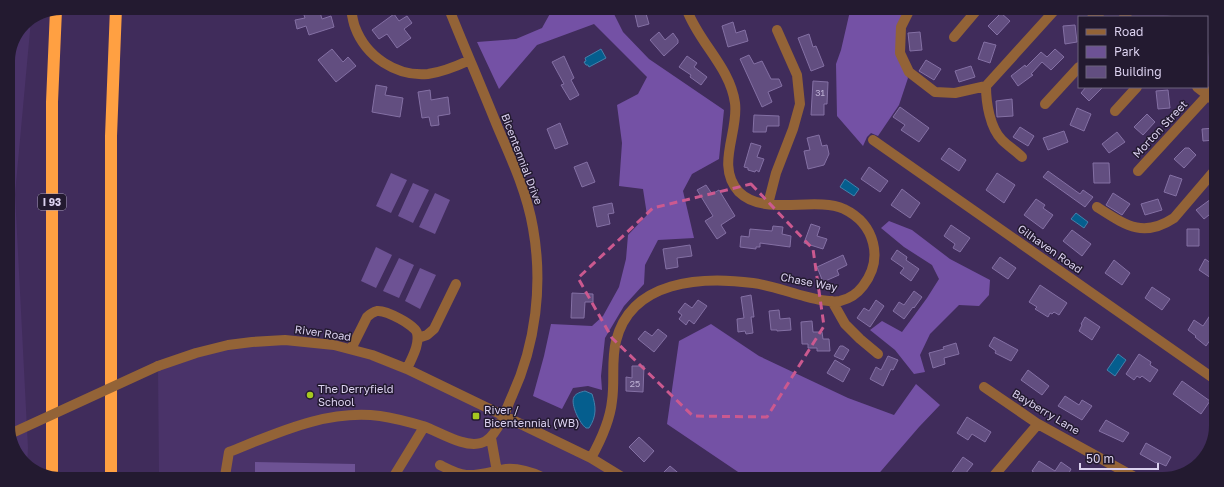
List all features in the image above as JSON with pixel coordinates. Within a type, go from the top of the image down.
[{"type":"highway","points":[[111,472],[110,187],[116,15]]},
{"type":"highway","name":"I 93","points":[[52,471],[52,109],[56,16]]},
{"type":"street","points":[[352,15],[360,38],[366,47],[375,56],[394,69],[406,73],[429,74],[451,68],[470,60]]},
{"type":"street","name":"Bicentennial Drive","points":[[451,15],[516,169],[533,226],[536,251],[536,308],[528,356],[504,415],[491,438]]},
{"type":"street","name":"Chase Way","points":[[592,458],[610,415],[616,340],[626,318],[633,308],[652,294],[674,285],[698,281],[723,280],[755,283],[805,296],[840,301],[851,297],[860,290],[873,269],[875,257],[874,246],[870,234],[863,224],[845,210],[823,204],[789,206],[768,204],[749,199],[739,192],[731,180],[728,168],[729,144],[734,122],[735,104],[730,84],[690,15]]},
{"type":"street","points":[[907,15],[901,27],[900,52],[908,72],[935,92],[955,93],[986,86],[1051,15]]},
{"type":"street","points":[[954,37],[973,15]]},
{"type":"street","points":[[768,204],[776,173],[793,129],[800,104],[797,75],[777,30]]},
{"type":"street","points":[[1045,104],[1078,68]]},
{"type":"street","points":[[986,86],[986,104],[1001,139],[1022,157]]},
{"type":"street","points":[[1115,111],[1136,88]]},
{"type":"street","points":[[1198,88],[1209,96]]},
{"type":"street","name":"Morton Street","points":[[1138,171],[1209,101]]},
{"type":"street","name":"Gilhaven Road","points":[[872,140],[1209,375]]},
{"type":"street","points":[[1097,207],[1125,225],[1145,229],[1165,224],[1174,218],[1209,177]]},
{"type":"street","points":[[418,338],[427,335],[434,329],[456,284]]},
{"type":"street","points":[[832,301],[845,324],[878,354]]},
{"type":"street","points":[[351,349],[367,317],[371,313],[382,311],[409,324],[414,327],[417,332],[417,345],[406,369]]},
{"type":"street","name":"River Road","points":[[15,432],[158,366],[196,353],[228,345],[252,342],[285,340],[309,341],[334,345],[372,355],[406,369],[592,458],[614,472]]},
{"type":"street","name":"Bayberry Lane","points":[[984,387],[1038,424],[1125,472]]},
{"type":"street","points":[[226,472],[229,452],[299,425],[334,417],[356,414],[380,416],[406,421],[465,443],[480,444],[491,438],[498,472]]},
{"type":"street","points":[[997,472],[1038,424]]},
{"type":"street","points":[[396,472],[424,427]]},
{"type":"street","points":[[440,465],[456,472]]},
{"type":"street","points":[[508,472],[518,470],[525,472]]},
{"type":"highlighted area","points":[[751,184],[813,249],[824,326],[767,417],[693,416],[612,338],[578,278],[653,208]]},
{"type":"shaded area","points":[[549,15],[614,15],[623,32],[649,59],[724,110],[719,159],[692,174],[683,191],[694,238],[658,240],[645,265],[644,284],[624,306],[605,338],[601,376],[602,390],[588,386],[573,388],[562,409],[533,396],[551,324],[592,326],[603,316],[619,287],[626,259],[628,235],[647,215],[643,189],[619,186],[622,143],[617,105],[638,94],[647,77],[594,24],[537,45],[499,89],[477,42],[516,39],[542,28]]},
{"type":"shaded area","points":[[849,15],[904,15],[897,54],[908,78],[899,105],[878,136],[871,133],[867,137],[863,146],[837,116],[836,64],[841,50]]},
{"type":"shaded area","points":[[30,26],[15,194],[15,61],[18,43]]},
{"type":"shaded area","points":[[15,194],[27,458],[17,441],[15,429]]},
{"type":"shaded area","points":[[889,221],[912,230],[950,259],[990,280],[989,295],[979,306],[959,305],[930,334],[920,355],[925,372],[914,374],[895,350],[870,330],[882,321],[902,332],[939,279],[932,265],[904,247],[881,228]]},
{"type":"shaded area","points":[[711,324],[759,356],[848,398],[894,415],[916,384],[940,405],[880,472],[738,472],[667,424],[679,341]]},
{"type":"shaded area","name":"The Derryfield School","points":[[268,340],[372,355],[612,472],[159,472],[158,366]]},
{"type":"green space","points":[[391,173],[407,180],[391,213],[376,206]]},
{"type":"green space","points":[[413,183],[429,190],[413,223],[398,216]]},
{"type":"green space","points":[[435,193],[450,200],[435,234],[419,227]]},
{"type":"green space","points":[[376,247],[392,255],[376,288],[361,281]]},
{"type":"green space","points":[[399,258],[414,265],[399,298],[383,291]]},
{"type":"green space","points":[[420,268],[436,275],[420,309],[405,301]]},
{"type":"green space","points":[[255,462],[355,464],[355,472],[255,472]]},
{"type":"water","points":[[601,49],[606,58],[589,67],[586,65],[584,62],[586,61],[585,58]]},
{"type":"water","points":[[845,179],[859,189],[854,196],[840,187]]},
{"type":"water","points":[[1076,213],[1088,222],[1084,228],[1071,219]]},
{"type":"water","points":[[1118,354],[1126,360],[1115,376],[1107,370]]},
{"type":"water","points":[[585,391],[592,394],[595,407],[595,415],[589,428],[586,428],[581,422],[576,414],[573,404],[574,397]]},
{"type":"building","points":[[304,15],[321,15],[322,19],[331,16],[334,27],[309,35],[306,26],[297,29],[295,20],[305,18]]},
{"type":"building","points":[[393,15],[395,15],[399,21],[407,16],[412,23],[404,29],[411,38],[397,48],[387,34],[379,39],[372,30]]},
{"type":"building","points":[[635,15],[646,15],[649,24],[638,27]]},
{"type":"building","points":[[999,15],[1003,15],[1010,21],[997,35],[988,26]]},
{"type":"building","points":[[733,22],[736,33],[745,30],[748,41],[728,47],[722,26]]},
{"type":"building","points":[[1075,25],[1077,42],[1065,44],[1063,26]]},
{"type":"building","points":[[659,32],[665,40],[673,33],[678,40],[678,43],[664,56],[650,40]]},
{"type":"building","points":[[920,32],[922,50],[910,51],[908,33]]},
{"type":"building","points":[[809,34],[813,47],[816,46],[824,66],[811,71],[798,38]]},
{"type":"building","points":[[984,42],[996,45],[990,63],[978,59]]},
{"type":"building","points":[[332,49],[343,62],[348,57],[356,66],[336,82],[318,60]]},
{"type":"building","points":[[1055,49],[1064,57],[1051,70],[1042,62],[1031,74],[1033,75],[1018,86],[1011,76],[1025,65],[1026,67],[1041,52],[1047,57]]},
{"type":"building","points":[[749,55],[754,64],[762,61],[771,79],[779,79],[782,86],[768,92],[772,102],[762,107],[740,59]]},
{"type":"building","points":[[564,56],[574,78],[571,80],[579,95],[570,100],[561,85],[564,84],[552,62]]},
{"type":"building","points":[[687,56],[697,63],[694,67],[707,77],[701,85],[690,77],[691,75],[679,67]]},
{"type":"building","points":[[926,60],[941,69],[934,80],[919,71]]},
{"type":"building","points":[[971,66],[975,77],[959,82],[955,71]]},
{"type":"building","points":[[813,81],[828,82],[827,104],[824,104],[824,115],[811,115]]},
{"type":"building","points":[[376,85],[387,87],[385,95],[403,98],[400,117],[372,112]]},
{"type":"building","points":[[1085,88],[1102,88],[1089,101],[1081,93]]},
{"type":"building","points":[[430,90],[431,100],[448,97],[450,114],[438,116],[439,125],[431,126],[429,117],[422,118],[418,92]]},
{"type":"building","points":[[1168,90],[1170,108],[1158,109],[1156,91]]},
{"type":"building","points":[[1012,99],[1013,116],[997,117],[996,101]]},
{"type":"building","points":[[900,107],[929,128],[919,142],[901,130],[905,125],[893,117]]},
{"type":"building","points":[[1077,108],[1091,114],[1084,131],[1070,125]]},
{"type":"building","points":[[1147,114],[1155,122],[1143,135],[1134,127]]},
{"type":"building","points":[[754,115],[779,116],[779,126],[767,126],[766,132],[753,132]]},
{"type":"building","points":[[560,123],[568,144],[555,149],[547,129]]},
{"type":"building","points":[[1020,127],[1034,136],[1028,146],[1013,137]]},
{"type":"building","points":[[1209,128],[1209,140],[1203,141],[1202,129]]},
{"type":"building","points":[[1064,131],[1068,142],[1048,150],[1043,138]]},
{"type":"building","points":[[1117,132],[1125,142],[1109,153],[1102,144]]},
{"type":"building","points":[[819,135],[822,146],[827,145],[829,154],[824,165],[808,169],[804,151],[810,150],[807,138]]},
{"type":"building","points":[[751,143],[761,146],[757,157],[764,159],[759,172],[756,170],[755,172],[748,170],[748,168],[744,167]]},
{"type":"building","points":[[949,148],[966,160],[959,171],[941,159]]},
{"type":"building","points":[[1185,148],[1189,148],[1196,155],[1184,168],[1174,159]]},
{"type":"building","points":[[587,162],[595,182],[582,187],[574,167]]},
{"type":"building","points":[[1093,163],[1109,163],[1110,183],[1094,183]]},
{"type":"building","points":[[869,167],[888,181],[880,192],[861,179]]},
{"type":"building","points":[[1048,171],[1080,194],[1083,190],[1093,197],[1085,207],[1043,177]]},
{"type":"building","points":[[997,173],[1015,185],[1004,203],[986,190]]},
{"type":"building","points":[[1170,175],[1182,179],[1176,196],[1164,192]]},
{"type":"building","points":[[706,185],[712,194],[719,190],[735,216],[721,225],[726,233],[717,239],[705,221],[713,216],[697,190]]},
{"type":"building","points":[[902,189],[920,203],[910,218],[891,205]]},
{"type":"building","points":[[1113,193],[1130,204],[1122,215],[1106,205]]},
{"type":"building","points":[[1036,199],[1045,205],[1043,208],[1053,215],[1043,229],[1024,215]]},
{"type":"building","points":[[1158,199],[1162,210],[1145,215],[1141,204]]},
{"type":"building","points":[[1209,200],[1209,215],[1204,219],[1196,210]]},
{"type":"building","points":[[612,203],[614,213],[608,214],[610,224],[597,227],[593,207]]},
{"type":"building","points":[[811,224],[820,227],[817,236],[827,239],[823,249],[804,243]]},
{"type":"building","points":[[951,225],[970,238],[960,252],[953,248],[955,244],[944,236]]},
{"type":"building","points":[[773,226],[783,227],[782,234],[791,236],[790,247],[760,243],[760,247],[756,247],[756,249],[740,247],[741,236],[749,237],[750,229],[772,231]]},
{"type":"building","points":[[1187,229],[1199,229],[1199,246],[1187,246]]},
{"type":"building","points":[[1072,230],[1091,244],[1082,256],[1063,241]]},
{"type":"building","points":[[690,245],[692,256],[677,258],[678,267],[666,269],[663,249]]},
{"type":"building","points":[[897,250],[907,257],[906,260],[919,269],[911,281],[900,273],[904,268],[891,259]]},
{"type":"building","points":[[843,255],[847,265],[837,270],[839,275],[823,282],[817,267]]},
{"type":"building","points":[[1000,257],[1016,268],[1008,279],[992,268]]},
{"type":"building","points":[[1205,259],[1209,262],[1209,277],[1199,270]]},
{"type":"building","points":[[1114,260],[1130,273],[1122,285],[1105,273]]},
{"type":"building","points":[[1040,285],[1067,303],[1059,315],[1054,312],[1052,314],[1050,313],[1048,317],[1035,309],[1037,307],[1029,302]]},
{"type":"building","points":[[1152,287],[1170,299],[1162,310],[1145,298]]},
{"type":"building","points":[[914,291],[922,297],[904,319],[893,311],[899,302],[904,305]]},
{"type":"building","points":[[572,293],[593,294],[593,302],[585,302],[584,318],[571,318]]},
{"type":"building","points":[[751,295],[754,317],[751,317],[753,333],[746,334],[745,331],[738,332],[737,319],[744,318],[741,297]]},
{"type":"building","points":[[698,300],[707,306],[694,324],[689,320],[686,325],[679,319],[682,315],[678,312],[685,303],[692,308]]},
{"type":"building","points":[[876,300],[884,306],[870,327],[857,318],[864,308],[869,311]]},
{"type":"building","points":[[779,310],[780,319],[790,318],[791,330],[771,330],[769,311]]},
{"type":"building","points":[[1085,317],[1100,327],[1092,340],[1079,331]]},
{"type":"building","points":[[1209,317],[1209,342],[1206,346],[1188,330],[1194,320],[1203,326]]},
{"type":"building","points":[[812,321],[813,332],[822,332],[823,339],[829,339],[830,351],[817,351],[817,348],[808,348],[808,344],[802,344],[801,322]]},
{"type":"building","points":[[658,329],[667,336],[654,352],[638,339],[645,331],[652,336]]},
{"type":"building","points":[[994,337],[1018,350],[1011,361],[995,353],[996,351],[989,346]]},
{"type":"building","points":[[956,343],[959,354],[944,358],[945,364],[933,368],[929,353],[944,349],[943,347]]},
{"type":"building","points":[[840,346],[843,346],[849,350],[843,360],[834,356]]},
{"type":"building","points":[[1139,354],[1151,362],[1150,365],[1158,370],[1150,382],[1142,376],[1140,378],[1137,376],[1134,380],[1126,374]]},
{"type":"building","points":[[888,356],[898,360],[893,370],[891,369],[883,386],[870,379],[876,367],[881,370]]},
{"type":"building","points":[[835,360],[850,369],[843,382],[827,373]]},
{"type":"building","points":[[632,366],[644,366],[643,392],[626,391],[626,377],[632,378]]},
{"type":"building","points":[[1028,370],[1049,386],[1042,395],[1021,380]]},
{"type":"building","points":[[1182,381],[1209,400],[1209,402],[1201,414],[1173,394]]},
{"type":"building","points":[[1065,396],[1079,405],[1082,400],[1092,406],[1082,420],[1058,406]]},
{"type":"building","points":[[967,417],[991,432],[985,442],[972,434],[968,440],[957,433]]},
{"type":"building","points":[[1106,420],[1129,433],[1123,442],[1099,431]]},
{"type":"building","points":[[639,437],[654,451],[644,462],[629,447]]},
{"type":"building","points":[[1146,443],[1171,457],[1166,466],[1157,462],[1156,463],[1140,454]]},
{"type":"building","points":[[963,457],[973,464],[967,472],[952,472]]},
{"type":"building","points":[[1039,461],[1055,471],[1061,462],[1071,469],[1070,472],[1032,471]]},
{"type":"building","points":[[670,466],[677,472],[664,472]]},
{"type":"place","name":"The Derryfield School","points":[[310,395]]},
{"type":"place","name":"River / Bicentennial (WB)","points":[[476,416]]}]
